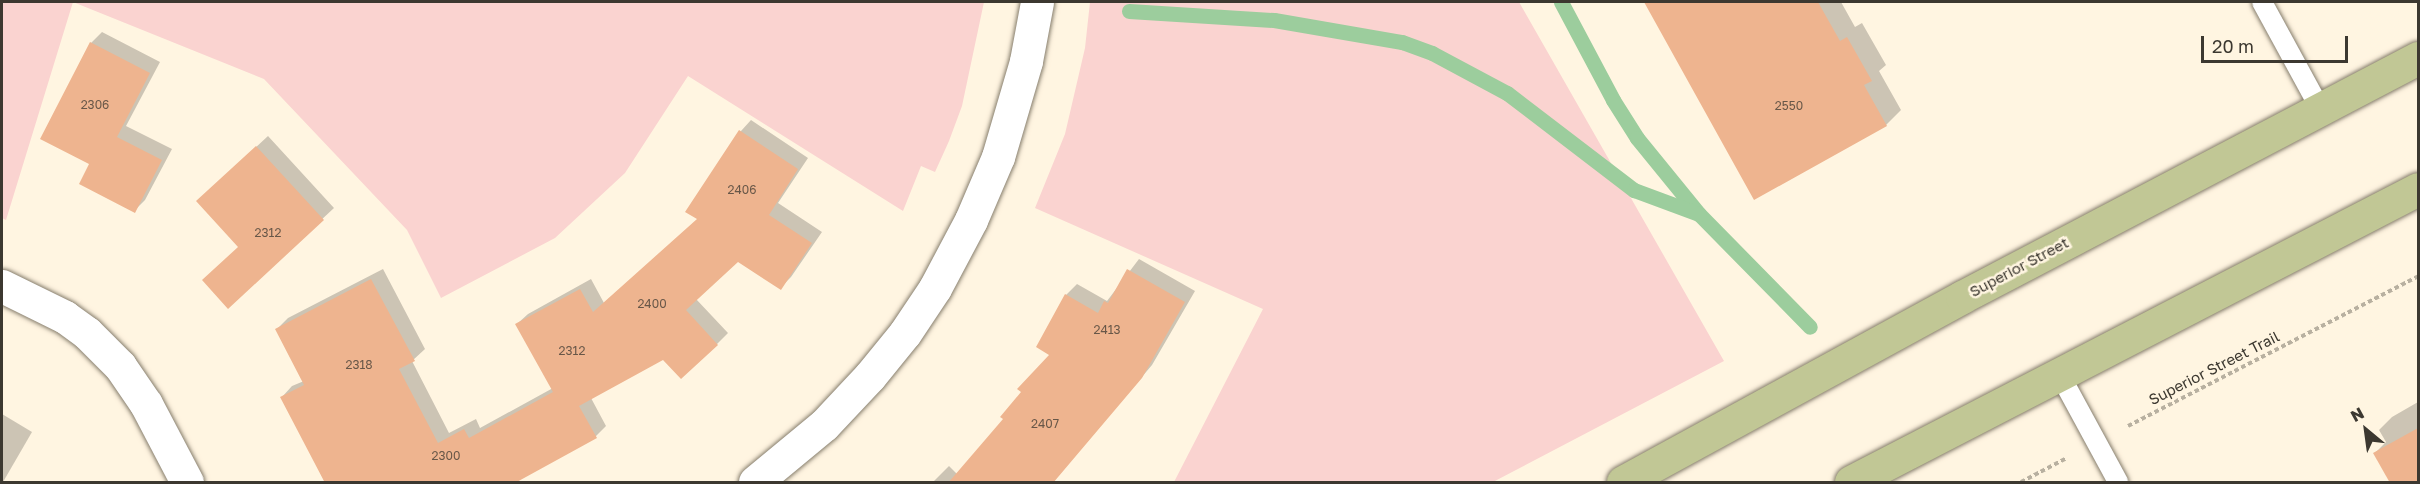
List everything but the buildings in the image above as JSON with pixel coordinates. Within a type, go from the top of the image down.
[{"type":"main road","name":"Superior Street","points":[[1623,483],[1962,297],[2418,58]]},
{"type":"main road","points":[[1851,483],[2418,189]]},
{"type":"street","points":[[755,483],[824,425],[870,376],[905,333],[935,288],[971,220],[998,157],[1026,61],[1037,2]]},
{"type":"street","points":[[2,286],[65,317],[87,333],[120,366],[146,404],[187,483]]},
{"type":"lane","points":[[2262,2],[2320,110]]},
{"type":"lane","points":[[2060,375],[2118,483]]},
{"type":"path","name":"Superior Street Trail","points":[[2021,483],[2418,276]]},
{"type":"shaded area","points":[[2,2],[73,2],[6,220],[2,218]]},
{"type":"shaded area","points":[[73,2],[984,2],[962,106],[949,141],[935,172],[921,166],[903,211],[688,76],[625,173],[555,238],[441,298],[407,230],[264,79]]},
{"type":"shaded area","points":[[1090,2],[1519,2],[1724,361],[1493,482],[1174,482],[1263,309],[1035,208],[1065,134],[1085,48]]},
{"type":"waterway","points":[[1561,2],[1613,100],[1637,138],[1699,214],[1810,327]]},
{"type":"waterway","points":[[1129,11],[1274,20],[1402,42],[1432,53],[1507,93],[1634,190],[1699,214]]}]
